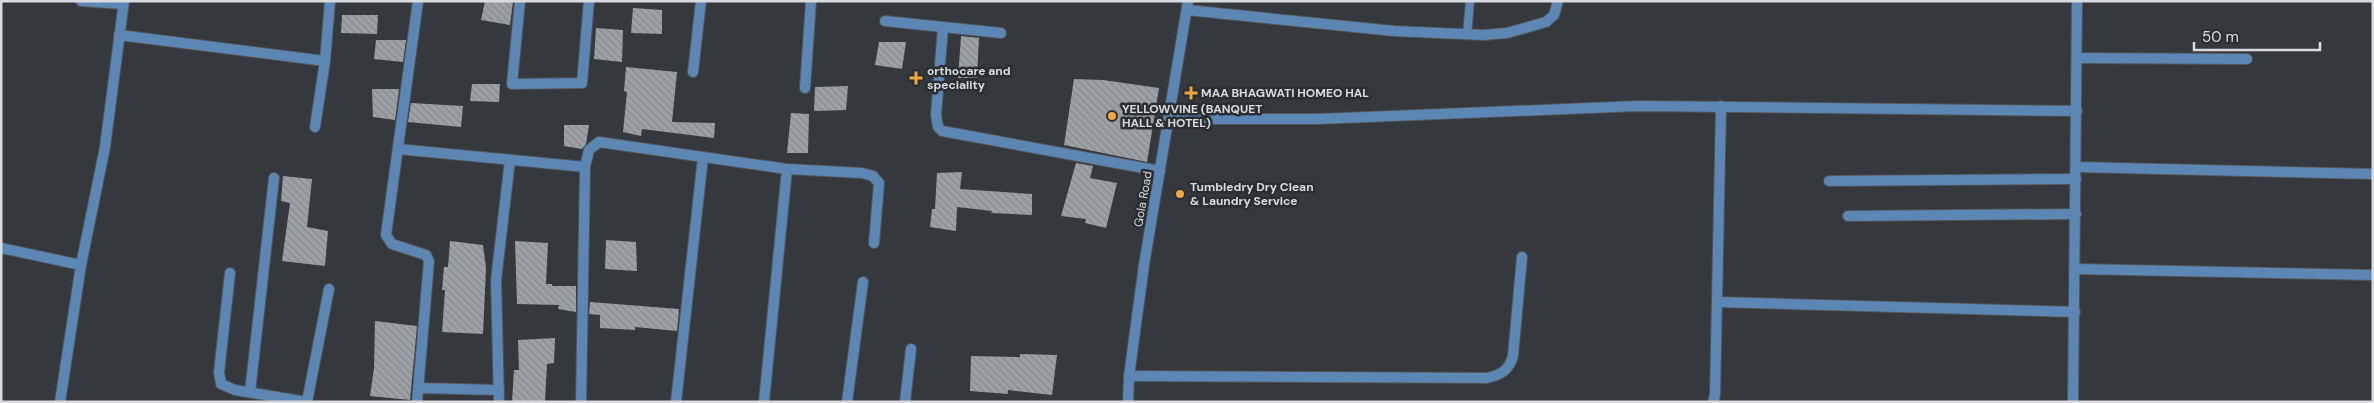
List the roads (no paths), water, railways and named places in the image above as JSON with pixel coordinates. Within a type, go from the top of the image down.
[{"type":"street","points":[[60,402],[81,265],[105,147],[124,3],[81,1]]},
{"type":"street","points":[[315,127],[325,61],[330,1]]},
{"type":"street","points":[[417,402],[429,260],[426,255],[392,244],[386,239],[418,1]]},
{"type":"street","points":[[520,1],[512,84],[582,83],[590,1]]},
{"type":"street","points":[[693,72],[701,1]]},
{"type":"street","points":[[804,88],[811,1]]},
{"type":"street","points":[[1187,6],[1384,30],[1467,35],[1507,34],[1546,22],[1554,15],[1558,1]]},
{"type":"street","points":[[2073,402],[2076,270],[2077,1]]},
{"type":"street","name":"Gola Road","points":[[1128,402],[1129,376],[1144,265],[1187,6]]},
{"type":"street","points":[[885,22],[1001,33]]},
{"type":"street","points":[[943,27],[936,115],[938,127],[942,131],[1160,171]]},
{"type":"street","points":[[119,35],[325,61]]},
{"type":"street","points":[[2077,58],[2246,59]]},
{"type":"street","points":[[1169,119],[1318,119],[1638,106],[2076,111]]},
{"type":"street","points":[[1713,402],[1715,395],[1721,106]]},
{"type":"street","points":[[581,402],[585,168],[589,150],[599,142],[787,169],[862,173],[873,176],[879,183],[874,243]]},
{"type":"street","points":[[398,148],[585,168]]},
{"type":"street","points":[[676,402],[703,157]]},
{"type":"street","points":[[499,402],[496,280],[510,160]]},
{"type":"street","points":[[2076,167],[2373,174]]},
{"type":"street","points":[[764,402],[787,169]]},
{"type":"street","points":[[250,392],[274,178]]},
{"type":"street","points":[[1830,181],[2076,179]]},
{"type":"street","points":[[1848,216],[2076,214]]},
{"type":"street","points":[[1,248],[81,265]]},
{"type":"street","points":[[1129,376],[1495,377],[1504,373],[1510,366],[1513,356],[1522,257]]},
{"type":"street","points":[[2076,270],[2373,275]]},
{"type":"street","points":[[230,273],[220,380],[225,387],[307,402],[329,289]]},
{"type":"street","points":[[847,402],[863,282]]},
{"type":"street","points":[[1717,302],[2075,312]]},
{"type":"street","points":[[905,402],[911,349]]},
{"type":"street","points":[[418,388],[499,390]]},
{"type":"lane","points":[[1467,35],[1470,1]]},
{"type":"place","name":"orthocare and speciality","points":[[916,78]]},
{"type":"place","name":"MAA BHAGWATI HOMEO HAL","points":[[1191,93]]},
{"type":"place","name":"YELLOWVINE (BANQUET HALL & HOTEL)","points":[[1112,116]]},
{"type":"place","name":"Tumbledry Dry Clean & Laundry Service","points":[[1180,194]]}]
